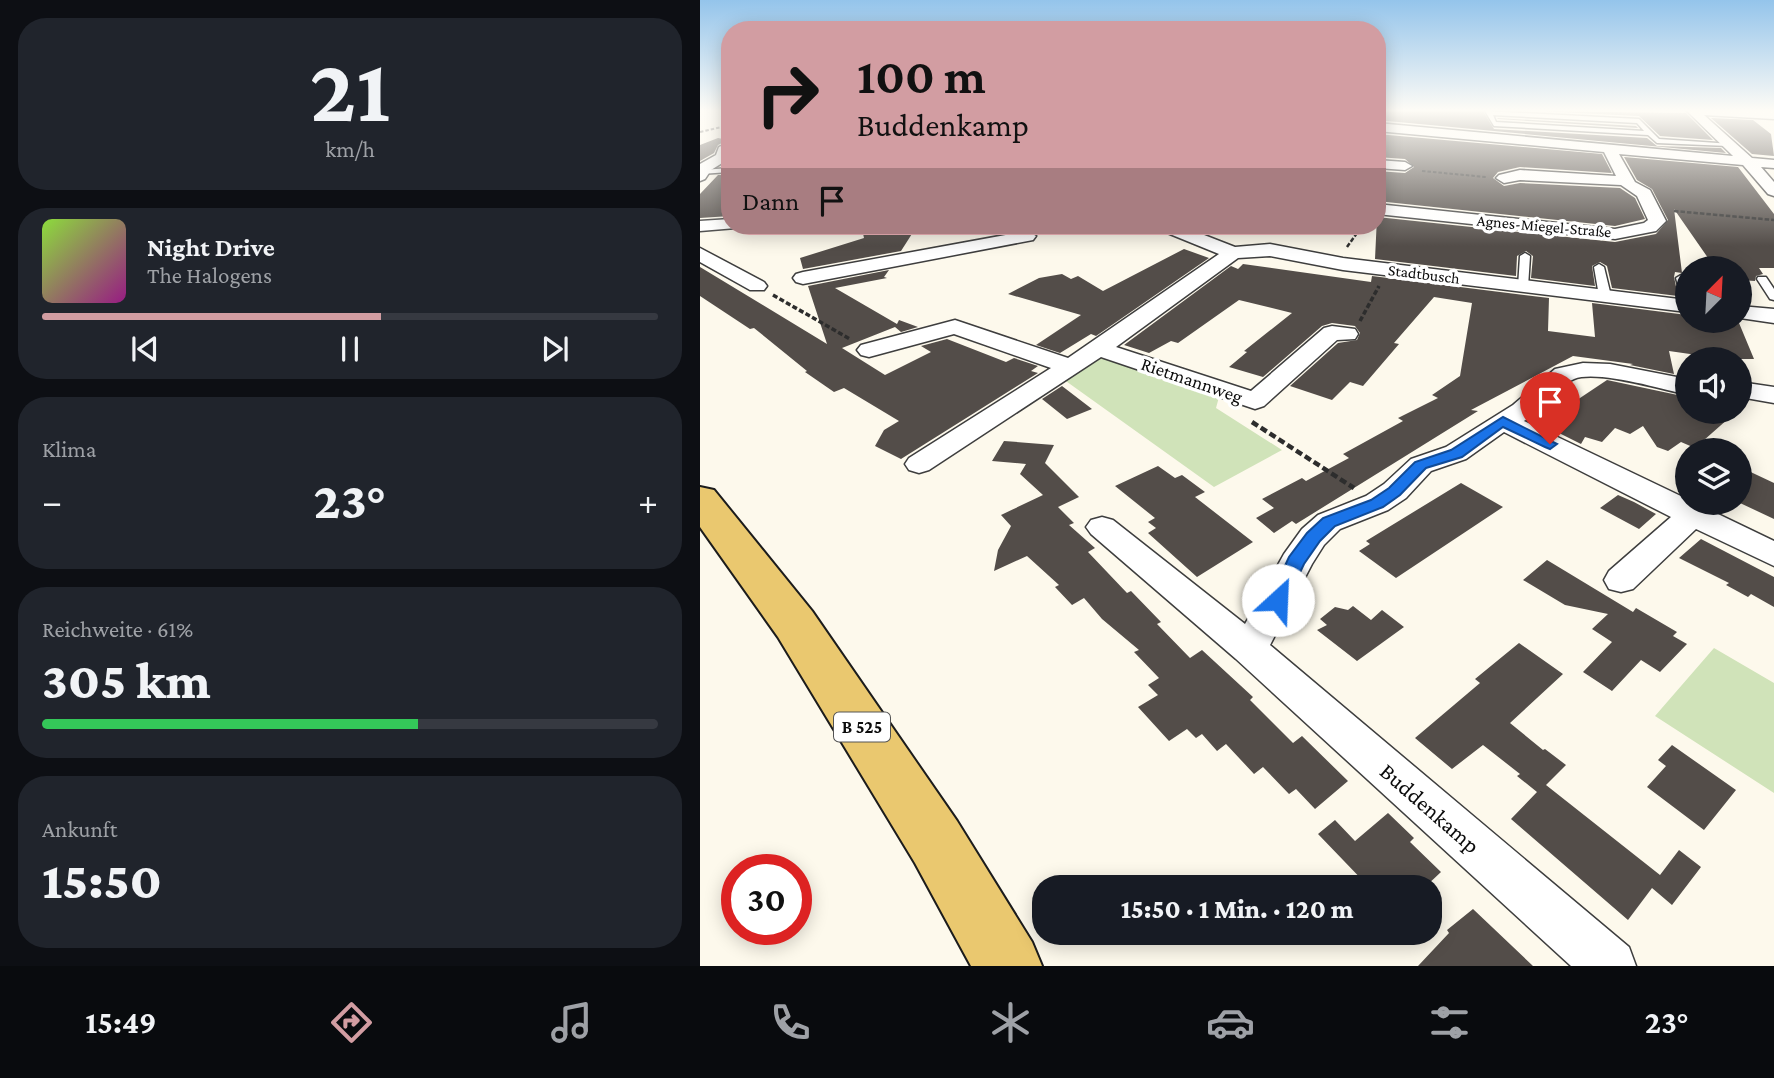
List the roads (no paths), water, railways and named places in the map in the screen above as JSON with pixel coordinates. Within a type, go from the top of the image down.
[{"type":"main road","name":"B 525","points":[[700,499],[795,624],[936,842],[1009,966]]},
{"type":"street","points":[[1613,156],[1627,181]]},
{"type":"street","points":[[1689,156],[1774,164]]},
{"type":"street","points":[[1741,156],[1774,191]]},
{"type":"street","points":[[701,174],[721,157]]},
{"type":"street","points":[[1386,165],[1405,166]]},
{"type":"street","points":[[1504,178],[1520,175],[1627,181]]},
{"type":"street","name":"Agnes-Miegel-Straße","points":[[1386,210],[1615,234],[1650,227],[1657,221],[1644,193],[1627,181]]},
{"type":"street","points":[[700,226],[721,225]]},
{"type":"street","points":[[928,254],[941,235]]},
{"type":"street","name":"Stadtbusch","points":[[1202,235],[1304,258],[1675,305]]},
{"type":"street","points":[[803,278],[1027,236]]},
{"type":"street","points":[[919,464],[1200,279],[1234,243]]},
{"type":"street","points":[[700,254],[757,286]]},
{"type":"street","points":[[1752,314],[1772,316]]},
{"type":"street","points":[[869,350],[955,327],[1068,366]]},
{"type":"street","name":"Rietmannweg","points":[[1096,348],[1255,401],[1332,333],[1347,334]]},
{"type":"street","points":[[1249,649],[1278,600],[1296,562],[1329,522],[1377,503],[1395,491],[1420,465],[1456,453],[1522,411],[1564,374],[1583,370],[1611,371],[1675,384]]},
{"type":"street","points":[[1752,392],[1774,395]]},
{"type":"street","points":[[1503,421],[1675,507]]},
{"type":"street","points":[[1621,580],[1692,515],[1774,555]]},
{"type":"street","name":"Buddenkamp","points":[[1102,527],[1249,649],[1610,966]]},
{"type":"lane","points":[[701,174],[721,171]]},
{"type":"lane","points":[[1523,287],[1525,256]]},
{"type":"lane","points":[[1599,267],[1605,296]]},
{"type":"lane","points":[[1762,279],[1772,316]]}]
